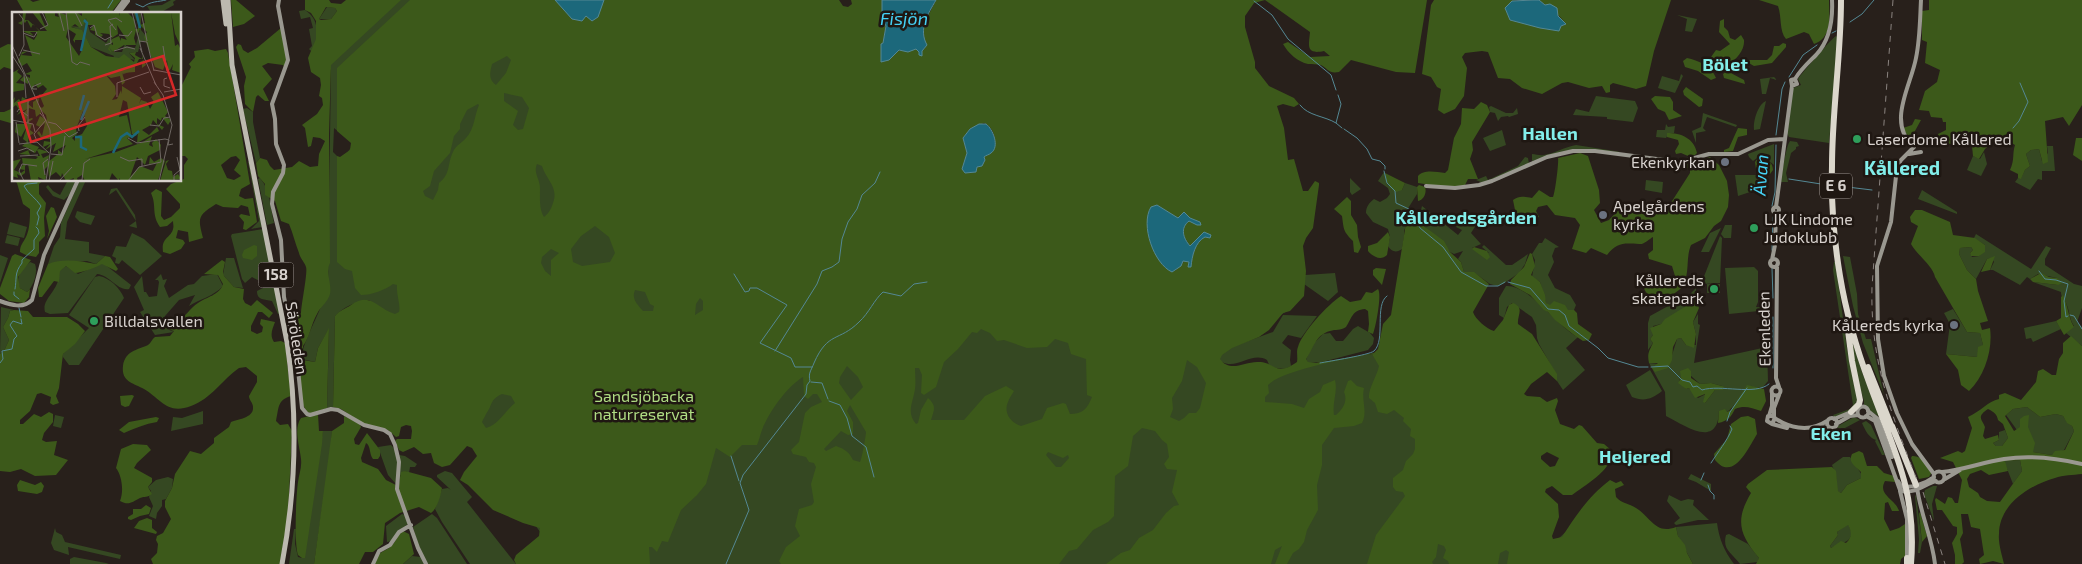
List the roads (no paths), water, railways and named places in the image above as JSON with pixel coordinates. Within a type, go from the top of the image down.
[{"type":"highway","name":"E 6","points":[[1841,0],[1832,191],[1836,250],[1844,297],[1864,369],[1903,470],[1911,513],[1913,564]]},
{"type":"highway","name":"E 6","points":[[1845,0],[1836,166],[1836,209],[1840,250],[1857,334],[1904,463],[1912,497],[1916,526],[1913,564]]},
{"type":"highway","points":[[1844,297],[1854,373],[1860,402],[1851,412]]},
{"type":"highway","points":[[1854,373],[1862,399],[1859,408]]},
{"type":"highway","points":[[1888,419],[1916,487]]},
{"type":"main road","points":[[223,0],[228,34]]},
{"type":"main road","name":"Säröleden","points":[[228,0],[228,34],[236,87],[287,342],[291,378],[294,426],[293,482],[283,564]]},
{"type":"main road","name":"Säröleden","points":[[228,0],[234,65],[284,314],[293,378],[296,426],[295,482],[283,564]]},
{"type":"street","points":[[116,12],[127,0]]},
{"type":"street","points":[[119,12],[127,0]]},
{"type":"street","points":[[279,0],[278,6],[288,60],[272,104],[276,144],[284,166],[283,173],[273,192],[272,204],[281,240],[284,297],[297,360],[302,408],[306,414],[310,415],[331,409],[338,410],[364,425],[389,432],[393,438],[400,466],[397,489],[418,548],[426,564]]},
{"type":"street","name":"Ekenleden","points":[[1772,393],[1776,378],[1776,280],[1774,260],[1776,213],[1779,210],[1776,206],[1792,86],[1790,81],[1795,79],[1822,48],[1831,22],[1832,0]]},
{"type":"street","points":[[1922,0],[1916,59],[1901,116],[1902,132],[1914,147],[1897,167],[1889,229],[1878,261],[1878,339],[1884,376],[1894,408],[1912,444],[1928,464],[1940,475]]},
{"type":"street","points":[[1426,186],[1456,188],[1480,185],[1547,157],[1568,152],[1595,151],[1680,162],[1709,154],[1738,154],[1768,140],[1784,139]]},
{"type":"street","points":[[1905,156],[1921,152]]},
{"type":"street","points":[[0,301],[17,306],[28,303],[34,296],[46,250],[78,181]]},
{"type":"street","name":"Ekenleden","points":[[1776,378],[1780,394]]},
{"type":"street","points":[[1773,388],[1779,387]]},
{"type":"street","points":[[1780,394],[1775,396],[1772,393],[1772,406],[1767,422],[1772,424],[1801,430],[1834,427],[1850,416],[1858,415],[1866,416],[1875,421],[1878,435],[1889,456],[1904,500],[1908,519],[1907,561]]},
{"type":"street","points":[[1772,424],[1775,418],[1776,403],[1780,394]]},
{"type":"street","points":[[1858,415],[1859,408]]},
{"type":"street","points":[[1769,416],[1787,426],[1802,428],[1816,426],[1830,418],[1834,419],[1859,408],[1866,408],[1878,419],[1899,483],[1905,490],[1904,500]]},
{"type":"street","points":[[1866,416],[1868,411]]},
{"type":"street","points":[[1834,419],[1836,424]]},
{"type":"street","points":[[1827,421],[1829,427]]},
{"type":"street","points":[[1899,488],[1905,490],[1916,487],[1940,475],[2002,459],[2024,457],[2056,459],[2082,464]]},
{"type":"street","points":[[1916,487],[1940,475],[1958,470]]},
{"type":"street","points":[[1916,487],[1932,546],[1934,564]]},
{"type":"street","points":[[373,564],[380,550],[392,544],[399,532],[411,525]]},
{"type":"water","points":[[555,0],[604,0],[598,17],[592,21],[586,16],[582,21],[572,19]]},
{"type":"water","name":"Fisjön","points":[[882,0],[936,0],[925,22],[923,33],[927,45],[922,51],[922,56],[919,55],[916,49],[908,52],[899,50],[889,60],[881,62],[881,44],[883,43],[886,26],[882,18]]},
{"type":"water","points":[[1539,0],[1545,5],[1550,4],[1557,8],[1558,16],[1566,24],[1561,26],[1559,31],[1510,20],[1505,8],[1512,1]]},
{"type":"water","points":[[979,124],[986,124],[991,130],[995,147],[991,153],[984,157],[985,160],[982,166],[977,167],[976,172],[965,173],[962,169],[967,153],[963,138],[970,129]]},
{"type":"water","points":[[1157,205],[1178,218],[1184,212],[1190,218],[1200,222],[1201,225],[1197,225],[1189,221],[1184,227],[1184,236],[1190,246],[1204,232],[1211,235],[1210,238],[1205,237],[1202,239],[1196,246],[1191,267],[1188,267],[1189,262],[1183,261],[1181,266],[1172,272],[1165,268],[1155,253],[1147,224],[1151,207]]},
{"type":"waterway","points":[[108,8],[113,0]]},
{"type":"waterway","points":[[136,4],[143,7],[166,0]]},
{"type":"waterway","name":"Ävan","points":[[1850,22],[1862,14],[1874,0]]},
{"type":"waterway","points":[[1254,1],[1272,15],[1288,39],[1331,75],[1336,90]]},
{"type":"waterway","name":"Ävan","points":[[1832,33],[1836,31]]},
{"type":"waterway","name":"Ävan","points":[[1789,77],[1803,55],[1817,45]]},
{"type":"waterway","name":"Ävan","points":[[1776,135],[1782,89],[1785,82]]},
{"type":"waterway","points":[[2013,128],[2019,121],[2028,102],[2020,83]]},
{"type":"waterway","points":[[1338,95],[1341,104],[1336,123],[1342,128]]},
{"type":"waterway","points":[[1300,105],[1312,114],[1336,123]]},
{"type":"waterway","points":[[1344,129],[1357,138],[1367,149],[1372,159],[1380,161],[1385,166],[1385,169]]},
{"type":"waterway","name":"Ävan","points":[[1772,206],[1775,192],[1776,145]]},
{"type":"waterway","points":[[1384,171],[1387,183],[1395,191],[1396,203],[1411,210],[1420,228],[1443,247],[1461,272],[1486,286],[1498,286],[1505,282]]},
{"type":"waterway","points":[[775,351],[817,284],[822,271],[839,262],[842,239],[848,222],[857,209],[862,195],[875,183],[880,172]]},
{"type":"waterway","points":[[1789,179],[1821,184]]},
{"type":"waterway","points":[[37,183],[24,186],[41,206],[37,213],[39,217],[37,225]]},
{"type":"waterway","points":[[1839,186],[1872,190]]},
{"type":"waterway","name":"Ävan","points":[[1772,250],[1773,217]]},
{"type":"waterway","points":[[15,289],[17,273],[22,260],[34,249],[34,240],[39,233],[36,227]]},
{"type":"waterway","name":"Ävan","points":[[1772,268],[1773,298]]},
{"type":"waterway","points":[[2039,271],[2045,279],[2068,284],[2064,301],[2066,317],[2068,316]]},
{"type":"waterway","points":[[734,274],[745,292],[749,291],[750,288],[757,288],[787,305],[760,343],[791,358],[795,367],[812,367]]},
{"type":"waterway","points":[[726,564],[749,510],[740,483],[743,475],[806,394],[807,385],[810,381],[810,372],[819,353],[829,341],[859,322],[883,292],[901,296],[914,284],[927,282]]},
{"type":"waterway","points":[[1508,282],[1530,288],[1548,309],[1559,310],[1565,315],[1569,326],[1608,358],[1638,367],[1648,367]]},
{"type":"waterway","points":[[14,292],[14,295],[19,299]]},
{"type":"waterway","points":[[1320,363],[1374,351],[1379,339],[1381,307],[1383,300],[1387,296]]},
{"type":"waterway","points":[[19,308],[21,317]]},
{"type":"waterway","points":[[2070,315],[2074,316],[2082,329]]},
{"type":"waterway","name":"Ävan","points":[[1773,317],[1773,368]]},
{"type":"waterway","points":[[0,363],[3,359],[2,351],[12,349],[14,339],[17,336],[10,325],[13,321],[22,324],[21,319]]},
{"type":"waterway","points":[[1651,367],[1668,366],[1682,380],[1690,382],[1693,387],[1697,386],[1702,390],[1718,388],[1746,390],[1769,384]]},
{"type":"waterway","points":[[811,382],[822,383],[828,399]]},
{"type":"waterway","points":[[1727,421],[1730,412],[1747,388]]},
{"type":"waterway","points":[[829,401],[840,405],[847,418],[852,436],[866,447],[874,477]]},
{"type":"waterway","points":[[1711,463],[1730,433],[1732,429],[1730,426]]},
{"type":"waterway","points":[[731,456],[739,481]]},
{"type":"waterway","points":[[1701,480],[1704,473]]},
{"type":"waterway","points":[[1708,485],[1714,495],[1714,499]]},
{"type":"railway","points":[[1893,0],[1872,287],[1872,314],[1884,386],[1917,480]]},
{"type":"railway","points":[[1923,492],[1945,564]]},
{"type":"place","name":"Laserdome Kållered","points":[[1857,139]]},
{"type":"place","name":"Ekenkyrkan","points":[[1725,162]]},
{"type":"place","name":"Apelgårdens kyrka","points":[[1603,215]]},
{"type":"place","name":"LJK Lindome Judoklubb","points":[[1754,228]]},
{"type":"place","name":"Kållereds skatepark","points":[[1714,289]]},
{"type":"place","name":"Billdalsvallen","points":[[94,321]]},
{"type":"place","name":"Kållereds kyrka","points":[[1954,325]]},
{"type":"district","name":"Bölet","points":[[1725,65]]},
{"type":"district","name":"Hallen","points":[[1550,134]]},
{"type":"district","name":"Kållered","points":[[1902,168]]},
{"type":"district","name":"Kålleredsgården","points":[[1466,218]]},
{"type":"district","name":"Eken","points":[[1831,434]]},
{"type":"district","name":"Heljered","points":[[1635,457]]},
{"type":"park label","name":"Sandsjöbacka naturreservat","points":[[644,405]]}]
